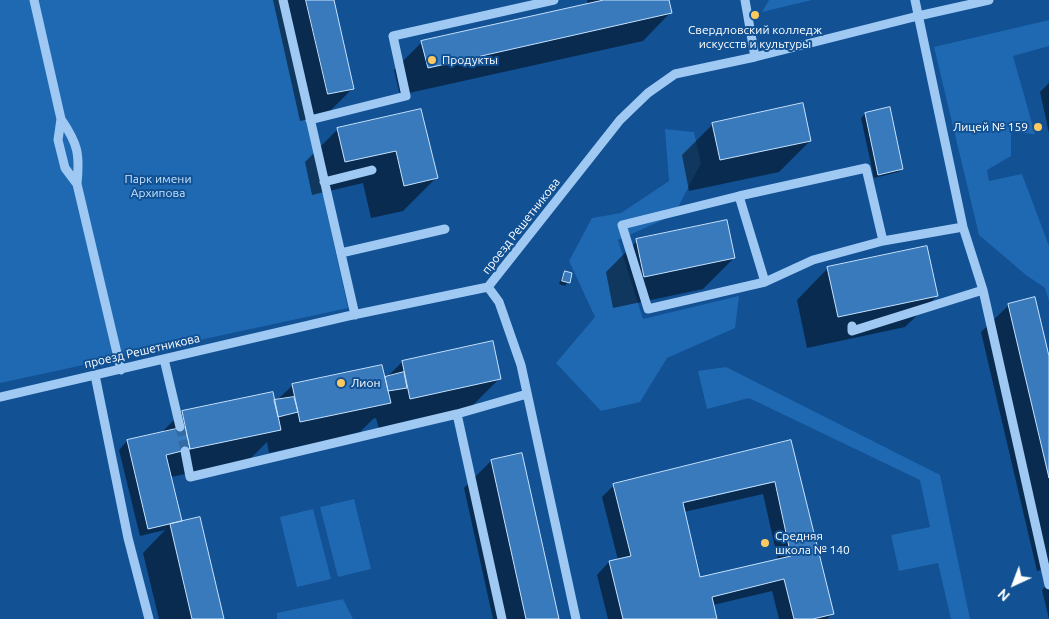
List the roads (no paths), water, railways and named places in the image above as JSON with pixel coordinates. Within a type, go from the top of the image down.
[{"type":"street","points":[[34,0],[61,119],[73,137],[79,162],[77,184],[121,370]]},
{"type":"street","points":[[283,0],[355,315]]},
{"type":"street","points":[[310,120],[406,96],[393,36],[554,0]]},
{"type":"street","points":[[745,0],[755,57]]},
{"type":"street","points":[[915,0],[963,227],[983,290],[1049,585]]},
{"type":"street","name":"проезд Решетникова","points":[[0,397],[355,315],[488,287],[620,120],[648,92],[676,74],[755,57],[989,0]]},
{"type":"street","points":[[61,119],[58,140],[65,168],[77,184]]},
{"type":"street","points":[[884,241],[866,168],[622,225],[648,309],[765,282],[813,260],[884,241],[963,227]]},
{"type":"street","points":[[324,182],[372,170]]},
{"type":"street","points":[[740,196],[765,282]]},
{"type":"street","points":[[341,253],[445,229]]},
{"type":"street","points":[[488,287],[499,302],[521,365],[576,619]]},
{"type":"street","points":[[852,326],[852,330],[983,290]]},
{"type":"street","points":[[164,359],[180,428]]},
{"type":"street","points":[[95,375],[128,538],[149,619]]},
{"type":"street","points":[[185,451],[190,477],[457,414],[527,394]]},
{"type":"street","points":[[457,414],[502,619]]},
{"type":"tunnel","points":[[180,427],[185,451]]},
{"type":"place","name":"Свердловский колледж искусств и культуры","points":[[755,15]]},
{"type":"place","name":"Продукты","points":[[432,60]]},
{"type":"place","name":"Лицей № 159","points":[[1038,127]]},
{"type":"place","name":"Лион","points":[[341,383]]},
{"type":"place","name":"Средняя школа № 140","points":[[765,543]]},
{"type":"park label","name":"Парк имени Архипова","points":[[158,186]]}]
